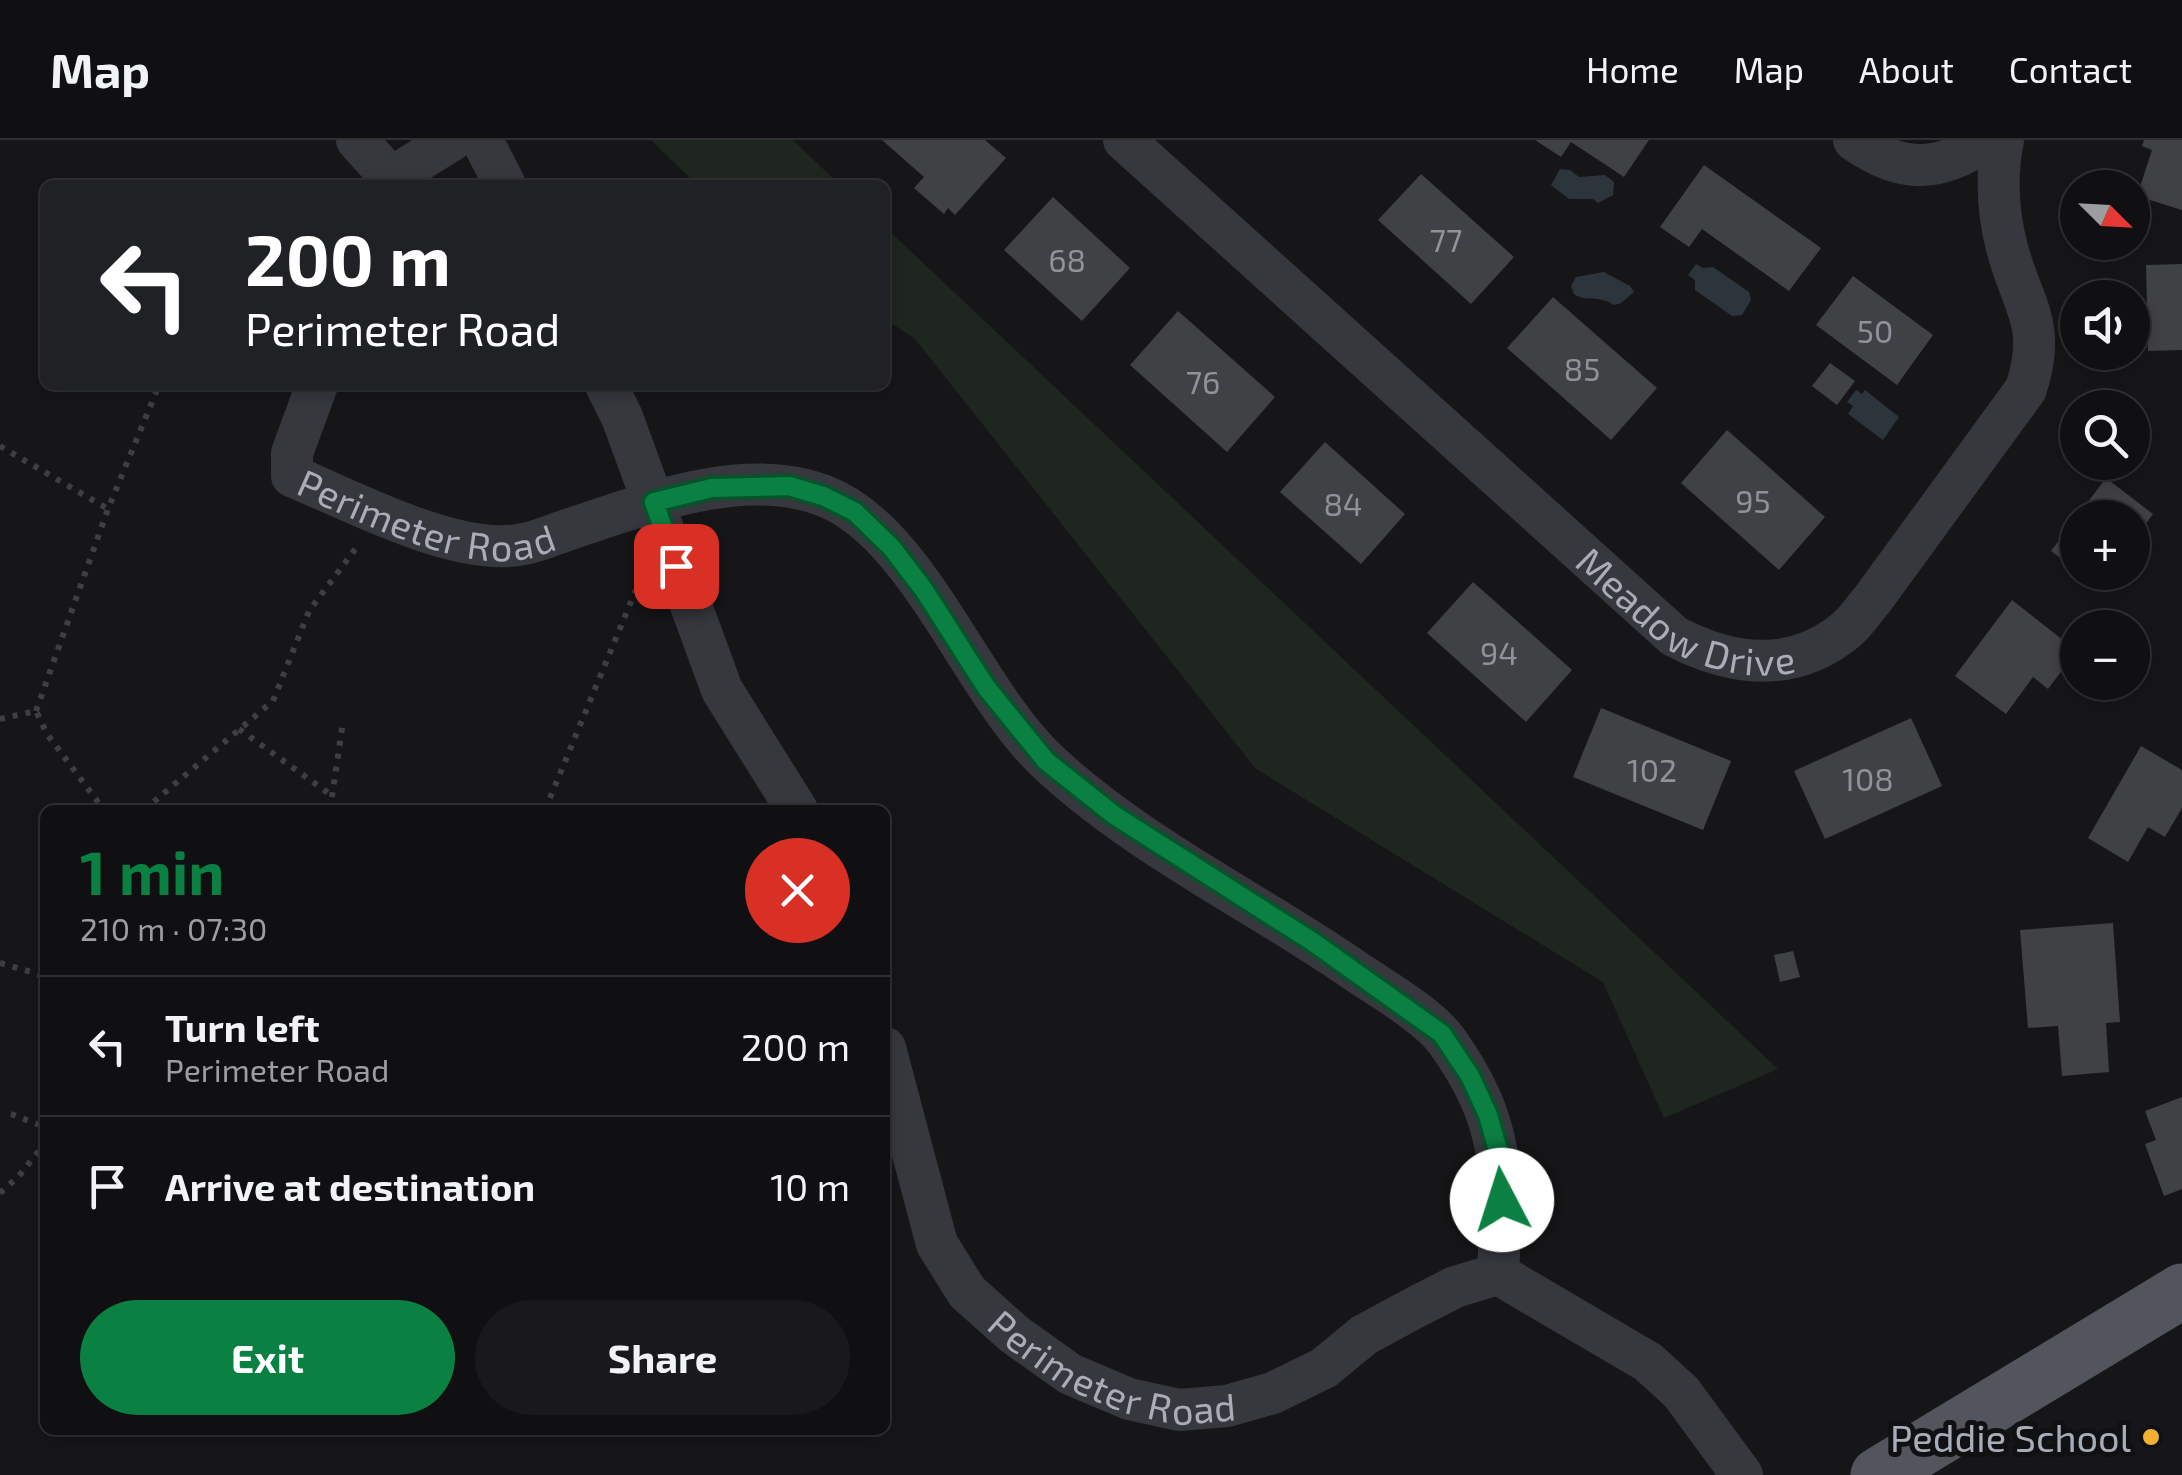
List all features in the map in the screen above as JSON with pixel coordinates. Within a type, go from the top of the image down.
[{"type":"main road","points":[[1878,1475],[2182,1291]]},
{"type":"street","points":[[357,140],[388,180]]},
{"type":"street","points":[[393,180],[452,140]]},
{"type":"street","points":[[482,140],[502,180]]},
{"type":"street","name":"Meadow Drive","points":[[1124,140],[1674,636],[1705,652],[1736,661],[1775,661],[1794,656],[1813,650],[1846,630],[2026,389],[2035,361],[2036,330],[2008,250],[2000,208],[2003,140]]},
{"type":"street","points":[[1854,140],[1873,154],[1904,165],[1936,166],[1963,157],[1987,140]]},
{"type":"street","name":"Perimeter Road","points":[[315,390],[292,453],[292,476],[415,528],[470,542],[517,546],[654,502],[712,488],[789,486],[823,496],[855,512],[892,548],[986,687],[1046,761],[1114,815],[1313,942],[1442,1034],[1470,1076],[1488,1115],[1499,1154],[1502,1200],[1498,1274],[1454,1287],[1416,1307],[1364,1335],[1324,1368],[1273,1393],[1227,1406],[1179,1410],[1129,1398],[1070,1374],[1014,1334],[967,1292],[902,1181],[890,1087]]},
{"type":"street","points":[[608,390],[722,690],[794,805]]},
{"type":"street","points":[[1498,1274],[1648,1362],[1682,1392],[1742,1475]]},
{"type":"path","points":[[100,805],[48,734],[36,711],[108,509],[157,390]]},
{"type":"path","points":[[0,446],[108,509]]},
{"type":"path","points":[[150,805],[273,701],[309,612],[381,514]]},
{"type":"path","points":[[548,805],[635,592],[650,576],[676,566]]},
{"type":"path","points":[[0,719],[36,711]]},
{"type":"path","points":[[330,805],[344,722]]},
{"type":"path","points":[[240,729],[331,795]]},
{"type":"path","points":[[0,963],[40,975]]},
{"type":"path","points":[[12,1114],[40,1126]]},
{"type":"path","points":[[0,1192],[40,1149]]},
{"type":"shaded area","points":[[651,140],[793,140],[835,180],[692,180]]},
{"type":"shaded area","points":[[1560,169],[1579,177],[1605,175],[1614,182],[1613,195],[1598,203],[1593,199],[1569,199],[1551,185]]},
{"type":"shaded area","points":[[890,232],[1778,1069],[1664,1118],[1603,982],[1256,769],[915,339],[890,322]]},
{"type":"shaded area","points":[[1696,264],[1713,267],[1749,292],[1751,300],[1742,315],[1732,316],[1695,290],[1695,280],[1688,275]]},
{"type":"shaded area","points":[[1604,272],[1634,292],[1614,305],[1574,294],[1571,286],[1576,277]]},
{"type":"shaded area","points":[[1856,390],[1862,394],[1865,390],[1899,417],[1883,440],[1848,414],[1853,406],[1847,402]]},
{"type":"building","points":[[882,140],[985,140],[1006,158],[955,215],[948,208],[944,214],[914,188],[924,177]]},
{"type":"building","points":[[1535,140],[1649,140],[1624,177],[1571,142],[1561,157]]},
{"type":"building","points":[[2144,140],[2182,140],[2182,210],[2150,200],[2150,170],[2145,170],[2152,150],[2142,146]]},
{"type":"building","points":[[1704,165],[1821,248],[1789,291],[1702,229],[1689,247],[1660,227]]},
{"type":"building","points":[[1421,174],[1514,257],[1471,304],[1378,220]]},
{"type":"building","points":[[1053,197],[1130,268],[1082,321],[1004,250]]},
{"type":"building","points":[[2182,264],[2182,350],[2150,351],[2150,280],[2146,280],[2146,265]]},
{"type":"building","points":[[1853,276],[1933,335],[1897,385],[1816,325]]},
{"type":"building","points":[[1553,297],[1657,388],[1611,440],[1507,348]]},
{"type":"building","points":[[1178,311],[1275,397],[1227,452],[1130,365]]},
{"type":"building","points":[[1830,363],[1855,381],[1837,405],[1812,386]]},
{"type":"building","points":[[1727,430],[1825,517],[1779,570],[1681,483]]},
{"type":"building","points":[[1325,442],[1405,514],[1361,564],[1280,492]]},
{"type":"building","points":[[2109,480],[2135,500],[2089,500]]},
{"type":"building","points":[[2060,539],[2060,558],[2051,551]]},
{"type":"building","points":[[1473,582],[1572,670],[1526,722],[1427,633]]},
{"type":"building","points":[[2012,600],[2060,638],[2060,673],[2048,689],[2033,677],[2006,714],[1955,676]]},
{"type":"building","points":[[1601,708],[1731,761],[1703,830],[1573,777]]},
{"type":"building","points":[[1911,718],[1942,786],[1825,839],[1794,771]]},
{"type":"building","points":[[2141,746],[2182,770],[2182,808],[2165,837],[2148,827],[2128,862],[2088,838]]},
{"type":"building","points":[[2113,923],[2120,1022],[2106,1023],[2109,1072],[2062,1076],[2058,1026],[2028,1028],[2020,930]]},
{"type":"building","points":[[1793,951],[1800,977],[1780,982],[1774,955]]},
{"type":"building","points":[[2182,1097],[2182,1189],[2164,1196],[2145,1144],[2156,1140],[2145,1111]]},
{"type":"place","name":"Peddie School","points":[[2151,1437]]},
{"type":"route","points":[[676,566],[654,502],[712,488],[789,486],[823,496],[855,512],[892,548],[986,687],[1046,761],[1114,815],[1313,942],[1442,1034],[1470,1076],[1488,1115],[1499,1154],[1502,1200]]}]
